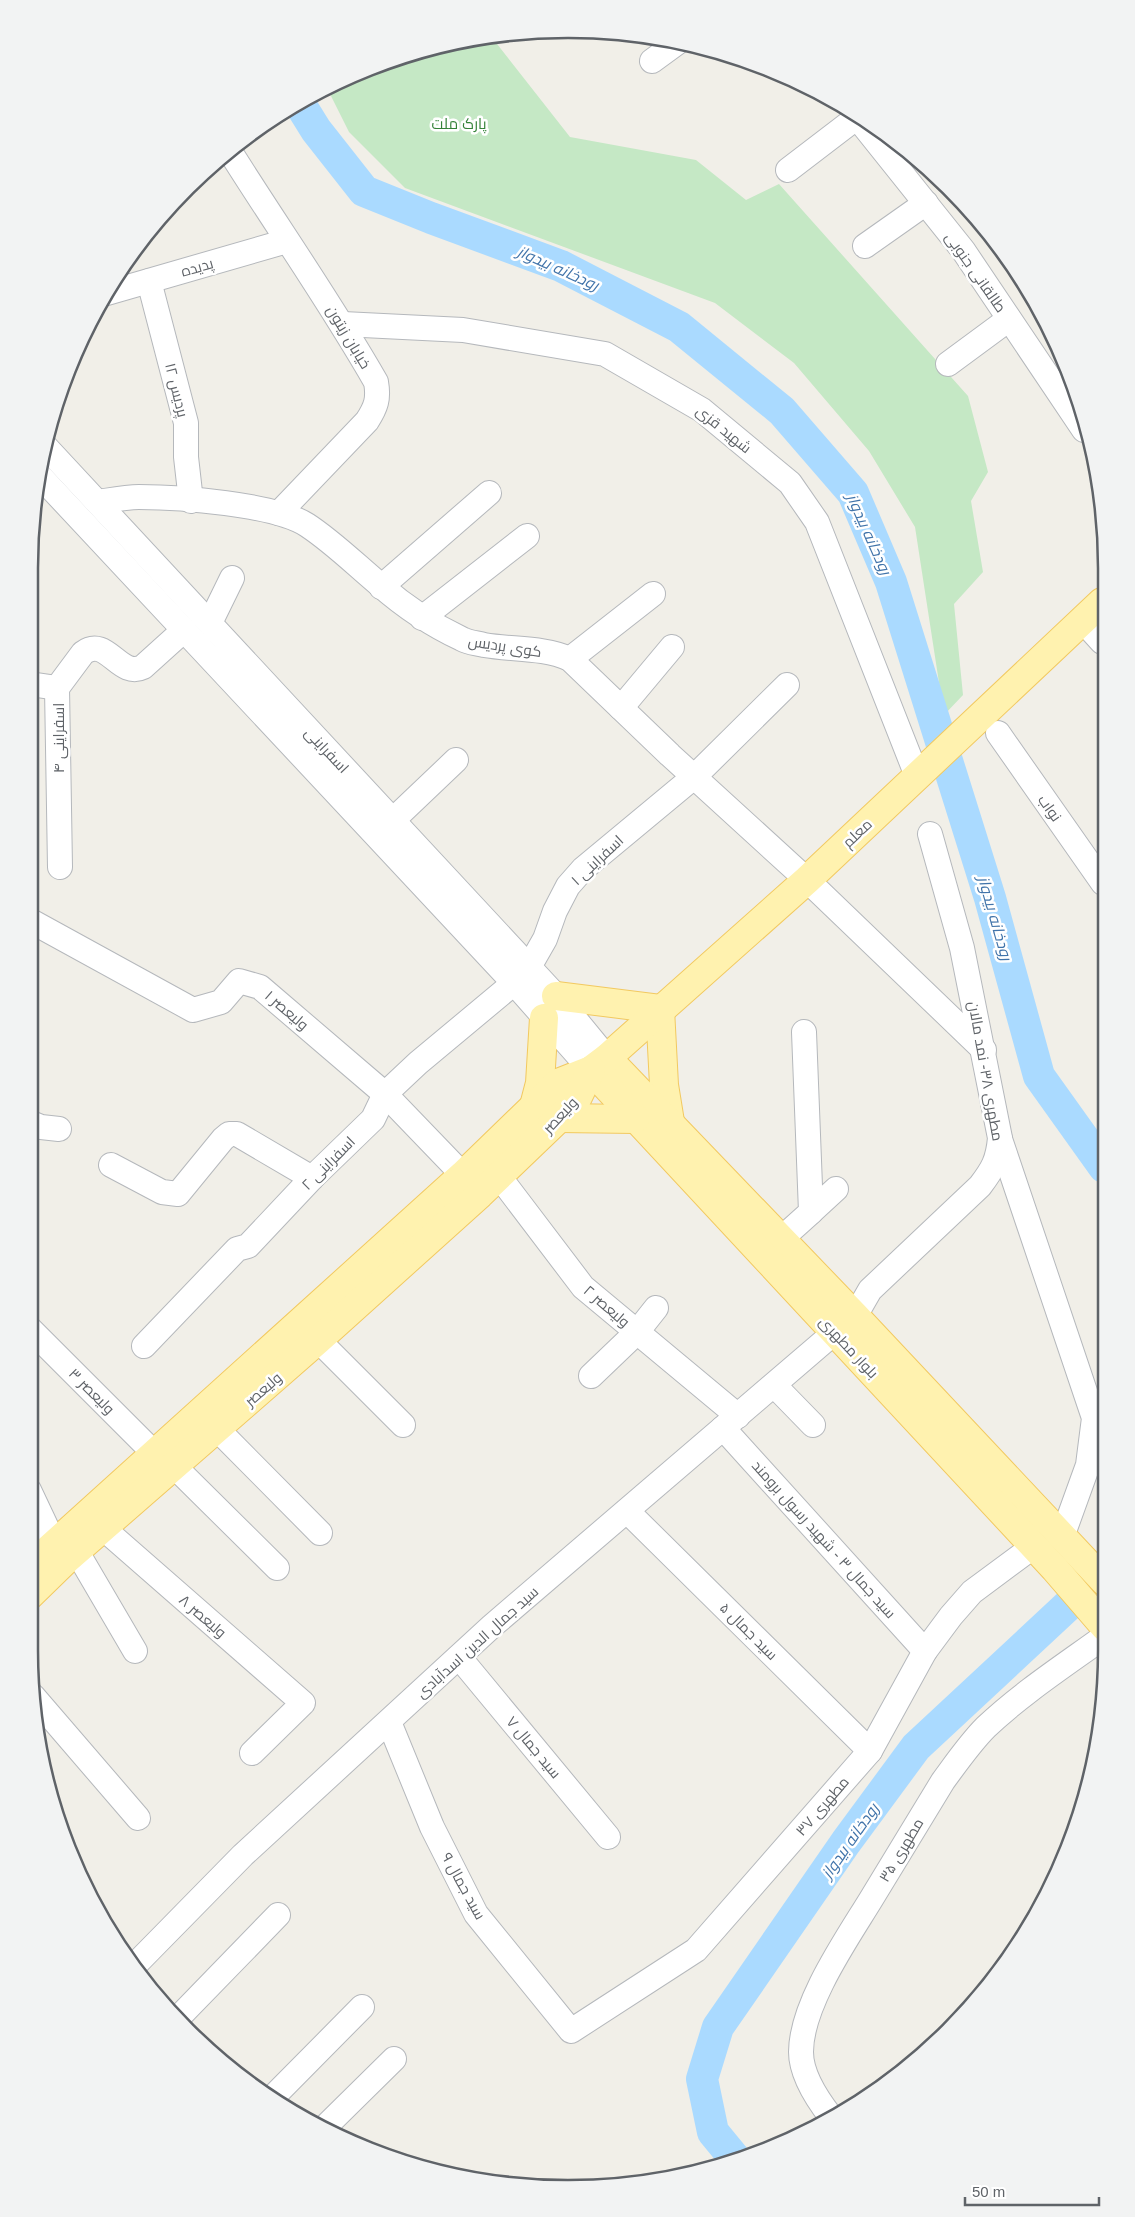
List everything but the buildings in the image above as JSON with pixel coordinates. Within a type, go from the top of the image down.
[{"type":"main road","name":"معلم","points":[[599,1064],[807,880],[1098,606]]},
{"type":"main road","points":[[534,1106],[540,1083],[550,1007],[660,1009],[664,1085],[670,1122]]},
{"type":"main road","name":"ولیعصر","points":[[38,1563],[66,1552],[104,1529],[165,1460],[217,1430],[318,1340],[480,1181],[534,1106],[558,1083],[599,1064]]},
{"type":"main road","name":"ولیعصر","points":[[38,1585],[66,1552],[165,1460],[480,1181],[559,1118],[574,1103],[599,1064]]},
{"type":"main road","name":"بلوار مطهری","points":[[599,1064],[634,1119],[845,1324],[1098,1575]]},
{"type":"main road","name":"بلوار مطهری","points":[[599,1064],[670,1122],[782,1238],[845,1324],[1098,1621]]},
{"type":"main road","points":[[559,1118],[634,1119]]},
{"type":"main road","points":[[1080,1598],[1098,1585]]},
{"type":"street","points":[[652,61],[670,48]]},
{"type":"street","points":[[788,170],[852,121]]},
{"type":"street","name":"طالقانی جنوبی","points":[[868,131],[963,250],[1075,417]]},
{"type":"street","name":"خیابان زیتون","points":[[233,157],[343,324],[376,382],[378,399],[375,409],[367,421],[279,513]]},
{"type":"street","points":[[865,246],[926,203]]},
{"type":"street","name":"پدیده","points":[[116,290],[287,241]]},
{"type":"street","name":"پردیس ۱۲","points":[[149,280],[186,422],[186,457],[191,501]]},
{"type":"street","points":[[948,364],[1009,319]]},
{"type":"street","name":"شهید قزی","points":[[343,324],[463,330],[606,354],[702,410],[790,483],[817,522],[917,776]]},
{"type":"street","name":"اسفراینی","points":[[51,452],[455,887],[521,975],[599,1064]]},
{"type":"street","name":"اسفراینی","points":[[45,482],[438,904],[521,975]]},
{"type":"street","points":[[381,587],[489,493]]},
{"type":"street","name":"کوی پردیس","points":[[98,502],[137,497],[228,504],[279,513],[304,523],[329,540],[381,587],[422,618],[465,641],[502,648],[539,651],[570,659],[807,880],[984,1050]]},
{"type":"street","points":[[422,618],[527,536]]},
{"type":"street","points":[[210,623],[232,578]]},
{"type":"street","points":[[570,659],[653,594]]},
{"type":"street","points":[[1082,620],[1098,638]]},
{"type":"street","name":"اسفراینی ۴","points":[[60,867],[57,688],[88,649],[95,647],[101,649],[124,667],[130,670],[137,670],[143,667],[184,630]]},
{"type":"street","points":[[621,708],[672,647]]},
{"type":"street","points":[[38,685],[57,688]]},
{"type":"street","name":"اسفراینی ۱","points":[[521,975],[545,939],[555,911],[573,880],[583,869],[695,776],[787,685]]},
{"type":"street","name":"نواب","points":[[998,733],[1098,876]]},
{"type":"street","points":[[393,820],[456,760]]},
{"type":"street","name":"مطهری ۳۸- نمد مالان","points":[[845,1324],[870,1290],[980,1186],[992,1170],[999,1155],[1000,1138],[984,1050],[962,948],[930,834]]},
{"type":"street","points":[[438,904],[450,904],[454,900],[455,887]]},
{"type":"street","name":"ولیعصر ۱","points":[[38,924],[193,1010],[221,1002],[238,981],[260,987],[385,1094],[480,1181]]},
{"type":"street","name":"اسفراینی ۲","points":[[144,1346],[237,1249],[248,1246],[312,1178],[374,1118],[385,1094],[418,1063],[521,975]]},
{"type":"street","points":[[804,1032],[810,1212]]},
{"type":"street","points":[[38,1126],[59,1129]]},
{"type":"street","points":[[111,1165],[162,1192],[178,1194],[223,1139],[228,1134],[236,1134],[312,1178]]},
{"type":"street","points":[[1000,1138],[1094,1418],[1088,1465],[1071,1546]]},
{"type":"street","name":"ولیعصر ۲","points":[[480,1181],[582,1287],[637,1332],[730,1422]]},
{"type":"street","points":[[782,1238],[836,1189]]},
{"type":"street","points":[[591,1376],[637,1332],[656,1308]]},
{"type":"street","name":"سید جمال الدین اسدآبادی","points":[[139,1961],[244,1855],[459,1657],[845,1324]]},
{"type":"street","name":"ولیعصر ۳","points":[[38,1337],[277,1568]]},
{"type":"street","points":[[318,1340],[403,1425]]},
{"type":"street","points":[[774,1385],[813,1425]]},
{"type":"street","name":"سید جمال ۳ - شهید رسول برومند","points":[[730,1422],[925,1650]]},
{"type":"street","points":[[217,1430],[320,1533]]},
{"type":"street","points":[[38,1505],[66,1552],[135,1650]]},
{"type":"street","name":"سید جمال ۵","points":[[627,1511],[870,1750]]},
{"type":"street","name":"ولیعصر ۸","points":[[104,1529],[303,1703],[252,1753]]},
{"type":"street","name":"مطهری ۳۷","points":[[572,2031],[696,1950],[870,1750],[925,1650],[951,1616],[972,1592],[1034,1546]]},
{"type":"street","name":"مطهری ۳۵","points":[[826,2111],[820,2103],[806,2074],[801,2052],[807,2022],[819,1988],[838,1954],[943,1780],[963,1754],[986,1727],[1098,1634]]},
{"type":"street","name":"سید جمال ۷","points":[[459,1657],[608,1837]]},
{"type":"street","points":[[41,1705],[138,1818]]},
{"type":"street","name":"سید جمال ۹","points":[[389,1722],[432,1826],[476,1914],[572,2031]]},
{"type":"street","points":[[183,2013],[278,1915]]},
{"type":"street","points":[[277,2093],[362,2007]]},
{"type":"street","points":[[329,2123],[394,2059]]},
{"type":"green space","name":"پارک ملت","points":[[496,42],[570,137],[696,160],[746,200],[779,184],[968,396],[988,472],[971,501],[983,572],[954,604],[963,695],[944,715],[915,527],[869,451],[794,363],[715,303],[405,188],[349,132],[330,94],[397,66],[430,56]]},
{"type":"waterway","name":"رودخانه بیدواز","points":[[303,109],[316,130],[364,191],[561,266],[679,327],[782,411],[853,493],[891,582],[990,898],[1039,1076],[1098,1159]]},
{"type":"waterway","name":"رودخانه بیدواز","points":[[730,2153],[713,2132],[702,2079],[718,2027],[846,1842],[916,1747],[1098,1578]]}]
